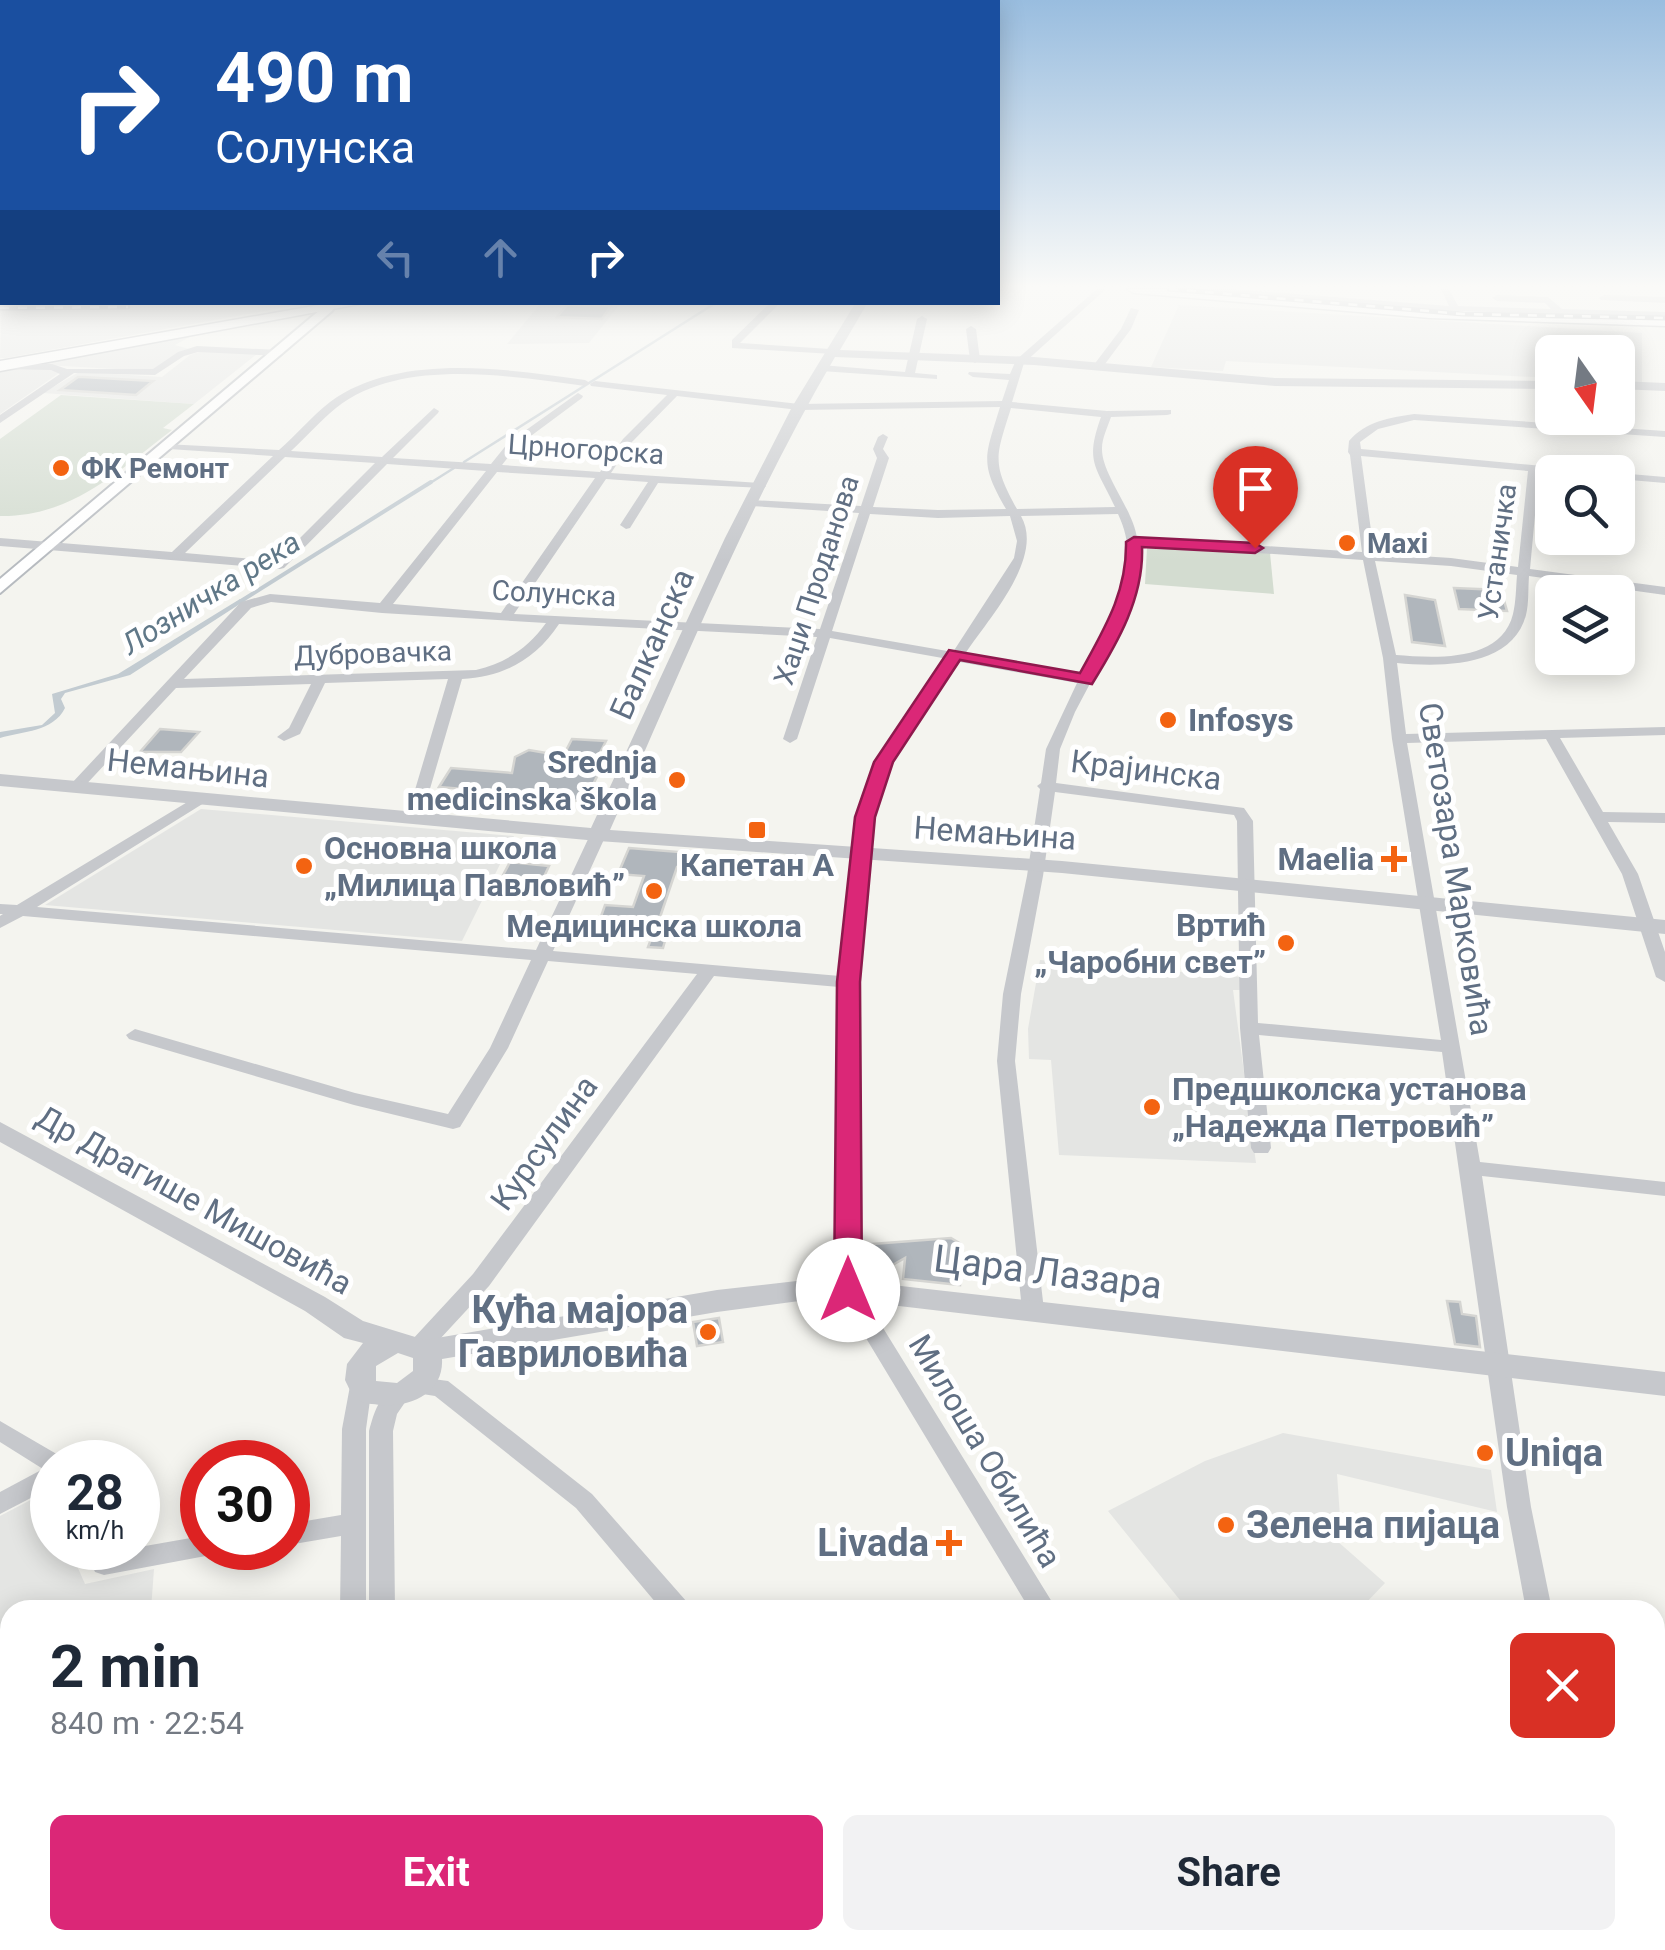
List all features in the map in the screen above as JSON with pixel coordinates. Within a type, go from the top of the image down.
[{"type":"main road","points":[[0,588],[248,380]]},
{"type":"street","points":[[0,420],[54,380]]},
{"type":"street","points":[[175,556],[334,404],[398,380]]},
{"type":"street","points":[[562,380],[798,407],[1006,404],[1106,414],[1166,412]]},
{"type":"street","name":"Балканска","points":[[135,1035],[354,1099],[453,1122],[499,1048],[546,954],[692,624],[814,380]]},
{"type":"street","points":[[848,1290],[848,982],[866,812],[884,762],[1020,558],[1023,535],[998,483],[990,456],[1014,380]]},
{"type":"street","points":[[1253,380],[1535,385]]},
{"type":"street","points":[[1635,386],[1665,387]]},
{"type":"street","points":[[505,617],[627,441],[674,394]]},
{"type":"street","points":[[382,609],[493,468],[525,434],[578,396]]},
{"type":"street","points":[[0,542],[280,565],[434,411]]},
{"type":"street","points":[[1033,1310],[1006,1061],[1012,994],[1053,749],[1125,606],[1135,570],[1134,542],[1098,459],[1096,446],[1106,414]]},
{"type":"street","points":[[1534,468],[1354,452],[1354,441],[1362,431],[1414,417],[1665,434]]},
{"type":"street","name":"Хаџи Проданова","points":[[790,739],[866,510],[882,458],[878,449],[883,437]]},
{"type":"street","name":"Црногорска","points":[[168,446],[760,486]]},
{"type":"street","name":"Светозара Марковића","points":[[1354,452],[1471,1168],[1518,1508],[1538,1600]]},
{"type":"street","name":"Устаничка","points":[[1390,658],[1465,657],[1505,642],[1516,628],[1534,468]]},
{"type":"street","points":[[1635,477],[1665,480]]},
{"type":"street","points":[[626,525],[655,478]]},
{"type":"street","points":[[751,503],[1015,514],[1123,510]]},
{"type":"street","points":[[1134,542],[1368,555],[1665,591]]},
{"type":"street","name":"Солунска","points":[[172,684],[246,606],[275,598],[505,617],[823,633],[1086,680]]},
{"type":"street","name":"Дубровачка","points":[[172,684],[491,672],[528,656],[555,620]]},
{"type":"street","points":[[414,820],[456,676]]},
{"type":"street","points":[[284,737],[295,731],[320,680]]},
{"type":"street","points":[[76,787],[172,684]]},
{"type":"street","points":[[1399,738],[1665,730]]},
{"type":"street","points":[[1550,733],[1656,926],[1665,977]]},
{"type":"street","name":"Немањина","points":[[7,782],[598,835],[1036,865],[1656,926]]},
{"type":"street","name":"Крајинска","points":[[1045,786],[1239,811],[1245,822],[1248,885]]},
{"type":"street","points":[[0,923],[199,800]]},
{"type":"street","points":[[1598,817],[1665,818]]},
{"type":"street","points":[[1248,885],[1249,1028],[1261,1148]]},
{"type":"street","points":[[0,909],[848,982]]},
{"type":"street","name":"Курсулина","points":[[414,1347],[481,1280],[710,968]]},
{"type":"street","points":[[1249,1028],[1452,1048]]},
{"type":"street","name":"Др Драгише Мишовића","points":[[0,1131],[315,1304],[354,1330],[414,1347]]},
{"type":"street","points":[[1471,1168],[1665,1189]]},
{"type":"street","name":"Цара Лазара","points":[[414,1347],[718,1301],[814,1289],[848,1290],[1665,1384]]},
{"type":"street","name":"Милоша Обилића","points":[[848,1290],[1038,1600]]},
{"type":"street","name":"Др Драгише Мишовића","points":[[354,1330],[362,1352],[361,1374]]},
{"type":"street","points":[[353,1600],[354,1429],[361,1374],[377,1348],[414,1347],[429,1368],[386,1410],[381,1431],[382,1600]]},
{"type":"street","points":[[361,1374],[377,1396],[440,1387],[447,1392],[584,1501],[669,1600]]},
{"type":"street","points":[[0,1430],[30,1449]]},
{"type":"street","points":[[0,1504],[30,1488]]},
{"type":"street","points":[[310,1531],[351,1524]]},
{"type":"shaded area","points":[[0,380],[49,380],[0,414]]},
{"type":"shaded area","points":[[65,380],[224,380],[194,404],[43,393]]},
{"type":"shaded area","name":"ФК Ремонт","points":[[61,395],[194,404],[163,428],[172,430],[93,489],[50,509],[0,516],[0,439]]},
{"type":"shaded area","points":[[1147,548],[1270,553],[1274,594],[1145,584]]},
{"type":"shaded area","points":[[240,599],[246,600],[130,675],[65,693],[61,699],[65,708],[53,722],[0,738],[0,732],[42,725],[55,713],[52,694],[118,674]]},
{"type":"shaded area","name":"Основна школа „Милица Павловић”","points":[[201,809],[514,836],[462,941],[45,905]]},
{"type":"shaded area","name":"Предшколска установа „Надежда Петровић”","points":[[1040,960],[1242,977],[1244,990],[1233,990],[1256,1163],[1059,1155],[1051,1060],[1029,1059],[1028,1029]]},
{"type":"shaded area","name":"Зелена пијаца","points":[[1283,1433],[1491,1470],[1497,1512],[1337,1474],[1340,1517],[1328,1533],[1385,1583],[1369,1600],[1180,1600],[1108,1511],[1205,1461]]},
{"type":"shaded area","points":[[30,1500],[30,1570],[79,1570],[85,1584],[154,1570],[152,1600],[0,1600],[0,1516]]},
{"type":"building","points":[[74,380],[153,381],[136,395],[60,390]]},
{"type":"building","points":[[1454,588],[1501,590],[1507,611],[1459,609]]},
{"type":"building","points":[[1405,595],[1435,600],[1445,646],[1412,642]]},
{"type":"building","points":[[160,729],[199,732],[181,752],[140,752]]},
{"type":"building","points":[[572,739],[606,741],[598,757],[606,758],[586,799],[565,802],[537,799],[539,795],[439,787],[451,768],[512,773],[515,757],[529,750],[546,753],[557,768]]},
{"type":"building","name":"Медицинска школа","points":[[629,848],[692,853],[687,867],[677,867],[656,929],[668,930],[663,948],[648,947],[651,939],[623,937],[628,924],[599,922],[605,905],[633,907],[644,876],[618,874]]},
{"type":"building","points":[[510,862],[549,866],[542,881],[502,877]]},
{"type":"building","points":[[951,1238],[961,1244],[960,1285],[903,1279],[905,1258],[880,1272],[863,1269],[862,1250],[872,1244]]},
{"type":"building","points":[[1447,1301],[1460,1302],[1462,1314],[1476,1316],[1480,1347],[1455,1344]]},
{"type":"building","name":"Кућа мајора Гавриловића","points":[[719,1318],[723,1342],[697,1346],[693,1322]]},
{"type":"waterway","name":"Лозничка река","points":[[464,462],[594,380]]},
{"type":"waterway","name":"Лозничка река","points":[[427,485],[454,468]]},
{"type":"waterway","name":"Лозничка река","points":[[241,601],[431,482]]},
{"type":"place","name":"ФК Ремонт","points":[[61,468]]},
{"type":"place","name":"Maxi","points":[[1347,543]]},
{"type":"place","name":"Infosys","points":[[1168,720]]},
{"type":"place","name":"Srednja medicinska škola","points":[[677,780]]},
{"type":"place","name":"Капетан А","points":[[757,830]]},
{"type":"place","name":"Maelia","points":[[1394,859]]},
{"type":"place","name":"Основна школа „Милица Павловић”","points":[[304,866]]},
{"type":"place","name":"Медицинска школа","points":[[654,891]]},
{"type":"place","name":"Вртић „Чаробни свет”","points":[[1286,943]]},
{"type":"place","name":"Предшколска установа „Надежда Петровић”","points":[[1152,1107]]},
{"type":"place","name":"Кућа мајора Гавриловића","points":[[708,1332]]},
{"type":"place","name":"Uniqa","points":[[1485,1453]]},
{"type":"place","name":"Зелена пијаца","points":[[1226,1525]]},
{"type":"place","name":"Livada","points":[[949,1543]]},
{"type":"route","points":[[848,1290],[848,982],[865,817],[884,762],[956,654],[1086,680],[1125,606],[1135,570],[1134,542],[1255,548]]}]
